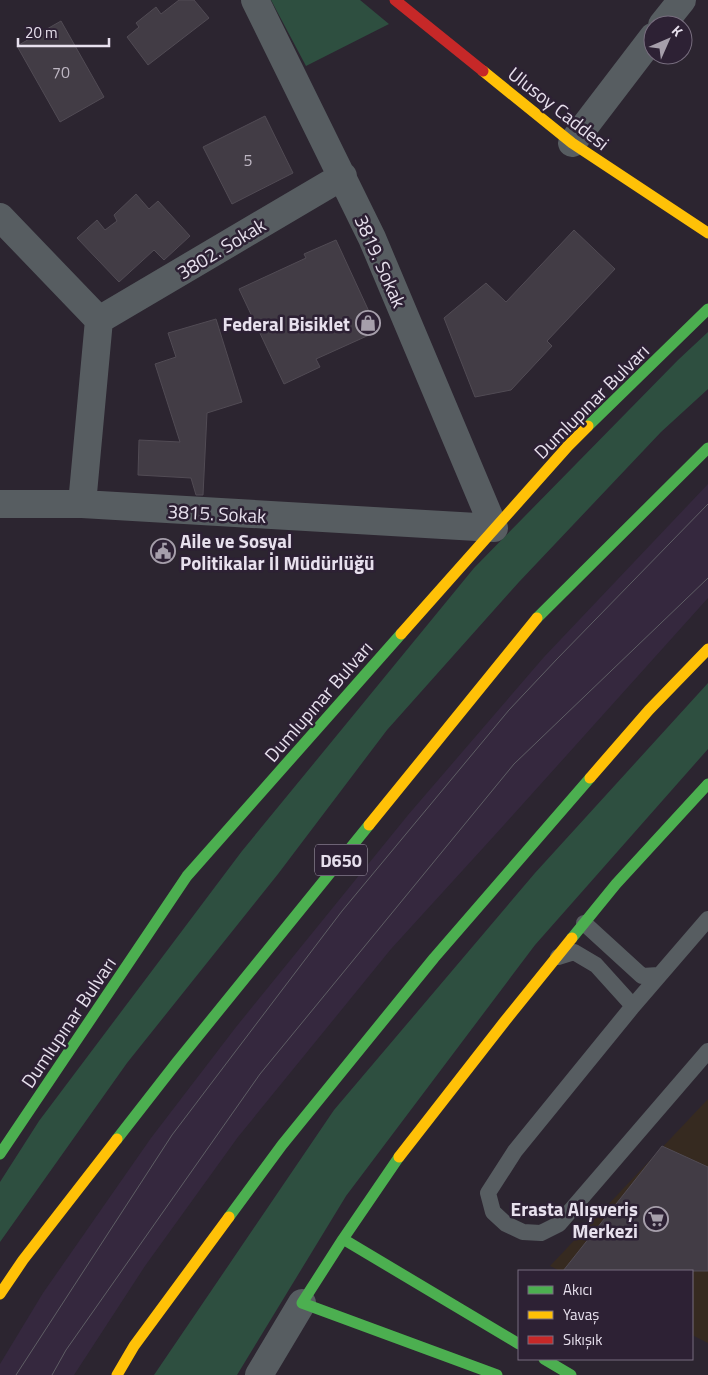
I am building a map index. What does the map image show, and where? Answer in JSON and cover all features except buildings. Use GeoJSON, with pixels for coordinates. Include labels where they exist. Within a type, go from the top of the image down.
{"type":"FeatureCollection","features":[{"type":"Feature","properties":{"kind":"main road","name":"Ulusoy Caddesi"},"geometry":{"type":"LineString","coordinates":[[395,0],[572,143],[708,233]]}},
{"type":"Feature","properties":{"kind":"main road","name":"Dumlupınar Bulvarı"},"geometry":{"type":"LineString","coordinates":[[0,1154],[187,876],[568,446],[708,309]]}},
{"type":"Feature","properties":{"kind":"main road","name":"D650"},"geometry":{"type":"LineString","coordinates":[[0,1294],[23,1260],[176,1062],[535,620],[708,448]]}},
{"type":"Feature","properties":{"kind":"main road"},"geometry":{"type":"LineString","coordinates":[[117,1375],[134,1346],[282,1145],[312,1108],[441,951],[649,710],[708,649]]}},
{"type":"Feature","properties":{"kind":"main road"},"geometry":{"type":"LineString","coordinates":[[498,1375],[302,1303],[343,1239],[404,1152],[505,1021],[616,884],[708,784]]}},
{"type":"Feature","properties":{"kind":"main road"},"geometry":{"type":"LineString","coordinates":[[343,1239],[518,1343]]}},
{"type":"Feature","properties":{"kind":"main road"},"geometry":{"type":"LineString","coordinates":[[546,1360],[571,1375]]}},
{"type":"Feature","properties":{"kind":"street","name":"3819. Sokak"},"geometry":{"type":"LineString","coordinates":[[255,0],[372,238],[494,528]]}},
{"type":"Feature","properties":{"kind":"street"},"geometry":{"type":"LineString","coordinates":[[670,15],[682,0]]}},
{"type":"Feature","properties":{"kind":"street"},"geometry":{"type":"LineString","coordinates":[[572,143],[643,50]]}},
{"type":"Feature","properties":{"kind":"street","name":"3802. Sokak"},"geometry":{"type":"LineString","coordinates":[[100,320],[343,176]]}},
{"type":"Feature","properties":{"kind":"street"},"geometry":{"type":"LineString","coordinates":[[0,217],[100,320],[82,504]]}},
{"type":"Feature","properties":{"kind":"street","name":"3815. Sokak"},"geometry":{"type":"LineString","coordinates":[[0,504],[82,504],[494,528]]}},
{"type":"Feature","properties":{"kind":"street"},"geometry":{"type":"LineString","coordinates":[[259,1375],[302,1303]]}},
{"type":"Feature","properties":{"kind":"lane"},"geometry":{"type":"LineString","coordinates":[[708,919],[633,1006],[515,1151],[488,1193],[493,1212],[506,1224],[523,1232],[541,1233],[559,1224],[708,1051]]}},
{"type":"Feature","properties":{"kind":"lane"},"geometry":{"type":"LineString","coordinates":[[584,923],[642,976],[659,975]]}},
{"type":"Feature","properties":{"kind":"lane"},"geometry":{"type":"LineString","coordinates":[[556,958],[574,952],[596,965],[633,1006]]}},
{"type":"Feature","properties":{"kind":"shaded area"},"geometry":{"type":"Polygon","coordinates":[[[708,484],[708,598],[391,949],[238,1137],[145,1266],[74,1375],[0,1375],[0,1364],[43,1293],[151,1138],[236,1027],[408,815],[544,657],[708,484]]]}},
{"type":"Feature","properties":{"kind":"shaded area","name":"Erasta Alışveriş Merkezi"},"geometry":{"type":"Polygon","coordinates":[[[708,1099],[708,1343],[693,1336],[693,1270],[558,1270],[550,1266],[708,1099]]]}},
{"type":"Feature","properties":{"kind":"green space"},"geometry":{"type":"Polygon","coordinates":[[[271,0],[360,0],[389,24],[306,66],[271,0]]]}},
{"type":"Feature","properties":{"kind":"green space"},"geometry":{"type":"Polygon","coordinates":[[[708,332],[708,389],[661,432],[519,582],[387,730],[278,874],[127,1063],[0,1242],[0,1182],[39,1121],[242,851],[474,568],[678,360],[708,332]]]}},
{"type":"Feature","properties":{"kind":"green space"},"geometry":{"type":"Polygon","coordinates":[[[708,683],[708,749],[535,945],[346,1196],[237,1375],[154,1375],[334,1110],[535,873],[708,683]]]}},
{"type":"Feature","properties":{"kind":"tram line"},"geometry":{"type":"LineString","coordinates":[[16,1375],[172,1135],[342,911],[509,710],[708,504]]}},
{"type":"Feature","properties":{"kind":"tram line"},"geometry":{"type":"LineString","coordinates":[[52,1375],[66,1350],[260,1074],[514,764],[708,578]]}},
{"type":"Feature","properties":{"kind":"traffic: fast"},"geometry":{"type":"LineString","coordinates":[[588,426],[708,309]]}},
{"type":"Feature","properties":{"kind":"traffic: fast"},"geometry":{"type":"LineString","coordinates":[[537,618],[708,448]]}},
{"type":"Feature","properties":{"kind":"traffic: fast"},"geometry":{"type":"LineString","coordinates":[[0,1154],[187,876],[401,634]]}},
{"type":"Feature","properties":{"kind":"traffic: fast"},"geometry":{"type":"LineString","coordinates":[[229,1217],[282,1145],[434,958],[590,778]]}},
{"type":"Feature","properties":{"kind":"traffic: fast"},"geometry":{"type":"LineString","coordinates":[[572,938],[616,884],[708,784]]}},
{"type":"Feature","properties":{"kind":"traffic: fast"},"geometry":{"type":"LineString","coordinates":[[117,1139],[369,825]]}},
{"type":"Feature","properties":{"kind":"traffic: fast"},"geometry":{"type":"LineString","coordinates":[[399,1157],[302,1303],[497,1375]]}},
{"type":"Feature","properties":{"kind":"traffic: fast"},"geometry":{"type":"LineString","coordinates":[[343,1239],[518,1343]]}},
{"type":"Feature","properties":{"kind":"traffic: fast"},"geometry":{"type":"LineString","coordinates":[[546,1360],[571,1375]]}},
{"type":"Feature","properties":{"kind":"traffic: slow"},"geometry":{"type":"LineString","coordinates":[[483,71],[572,143],[708,233]]}},
{"type":"Feature","properties":{"kind":"traffic: slow"},"geometry":{"type":"LineString","coordinates":[[401,634],[568,446],[588,426]]}},
{"type":"Feature","properties":{"kind":"traffic: slow"},"geometry":{"type":"LineString","coordinates":[[369,825],[537,618]]}},
{"type":"Feature","properties":{"kind":"traffic: slow"},"geometry":{"type":"LineString","coordinates":[[590,778],[649,710],[708,649]]}},
{"type":"Feature","properties":{"kind":"traffic: slow"},"geometry":{"type":"LineString","coordinates":[[399,1157],[572,938]]}},
{"type":"Feature","properties":{"kind":"traffic: slow"},"geometry":{"type":"LineString","coordinates":[[0,1294],[23,1260],[117,1139]]}},
{"type":"Feature","properties":{"kind":"traffic: slow"},"geometry":{"type":"LineString","coordinates":[[117,1375],[134,1346],[229,1217]]}},
{"type":"Feature","properties":{"kind":"traffic: jam"},"geometry":{"type":"LineString","coordinates":[[395,0],[483,71]]}},
{"type":"Feature","properties":{"kind":"place","name":"Federal Bisiklet"},"geometry":{"type":"Point","coordinates":[368,323]}},
{"type":"Feature","properties":{"kind":"place","name":"Aile ve Sosyal Politikalar İl Müdürlüğü"},"geometry":{"type":"Point","coordinates":[163,551]}},
{"type":"Feature","properties":{"kind":"place","name":"Erasta Alışveriş Merkezi"},"geometry":{"type":"Point","coordinates":[656,1219]}}]}
